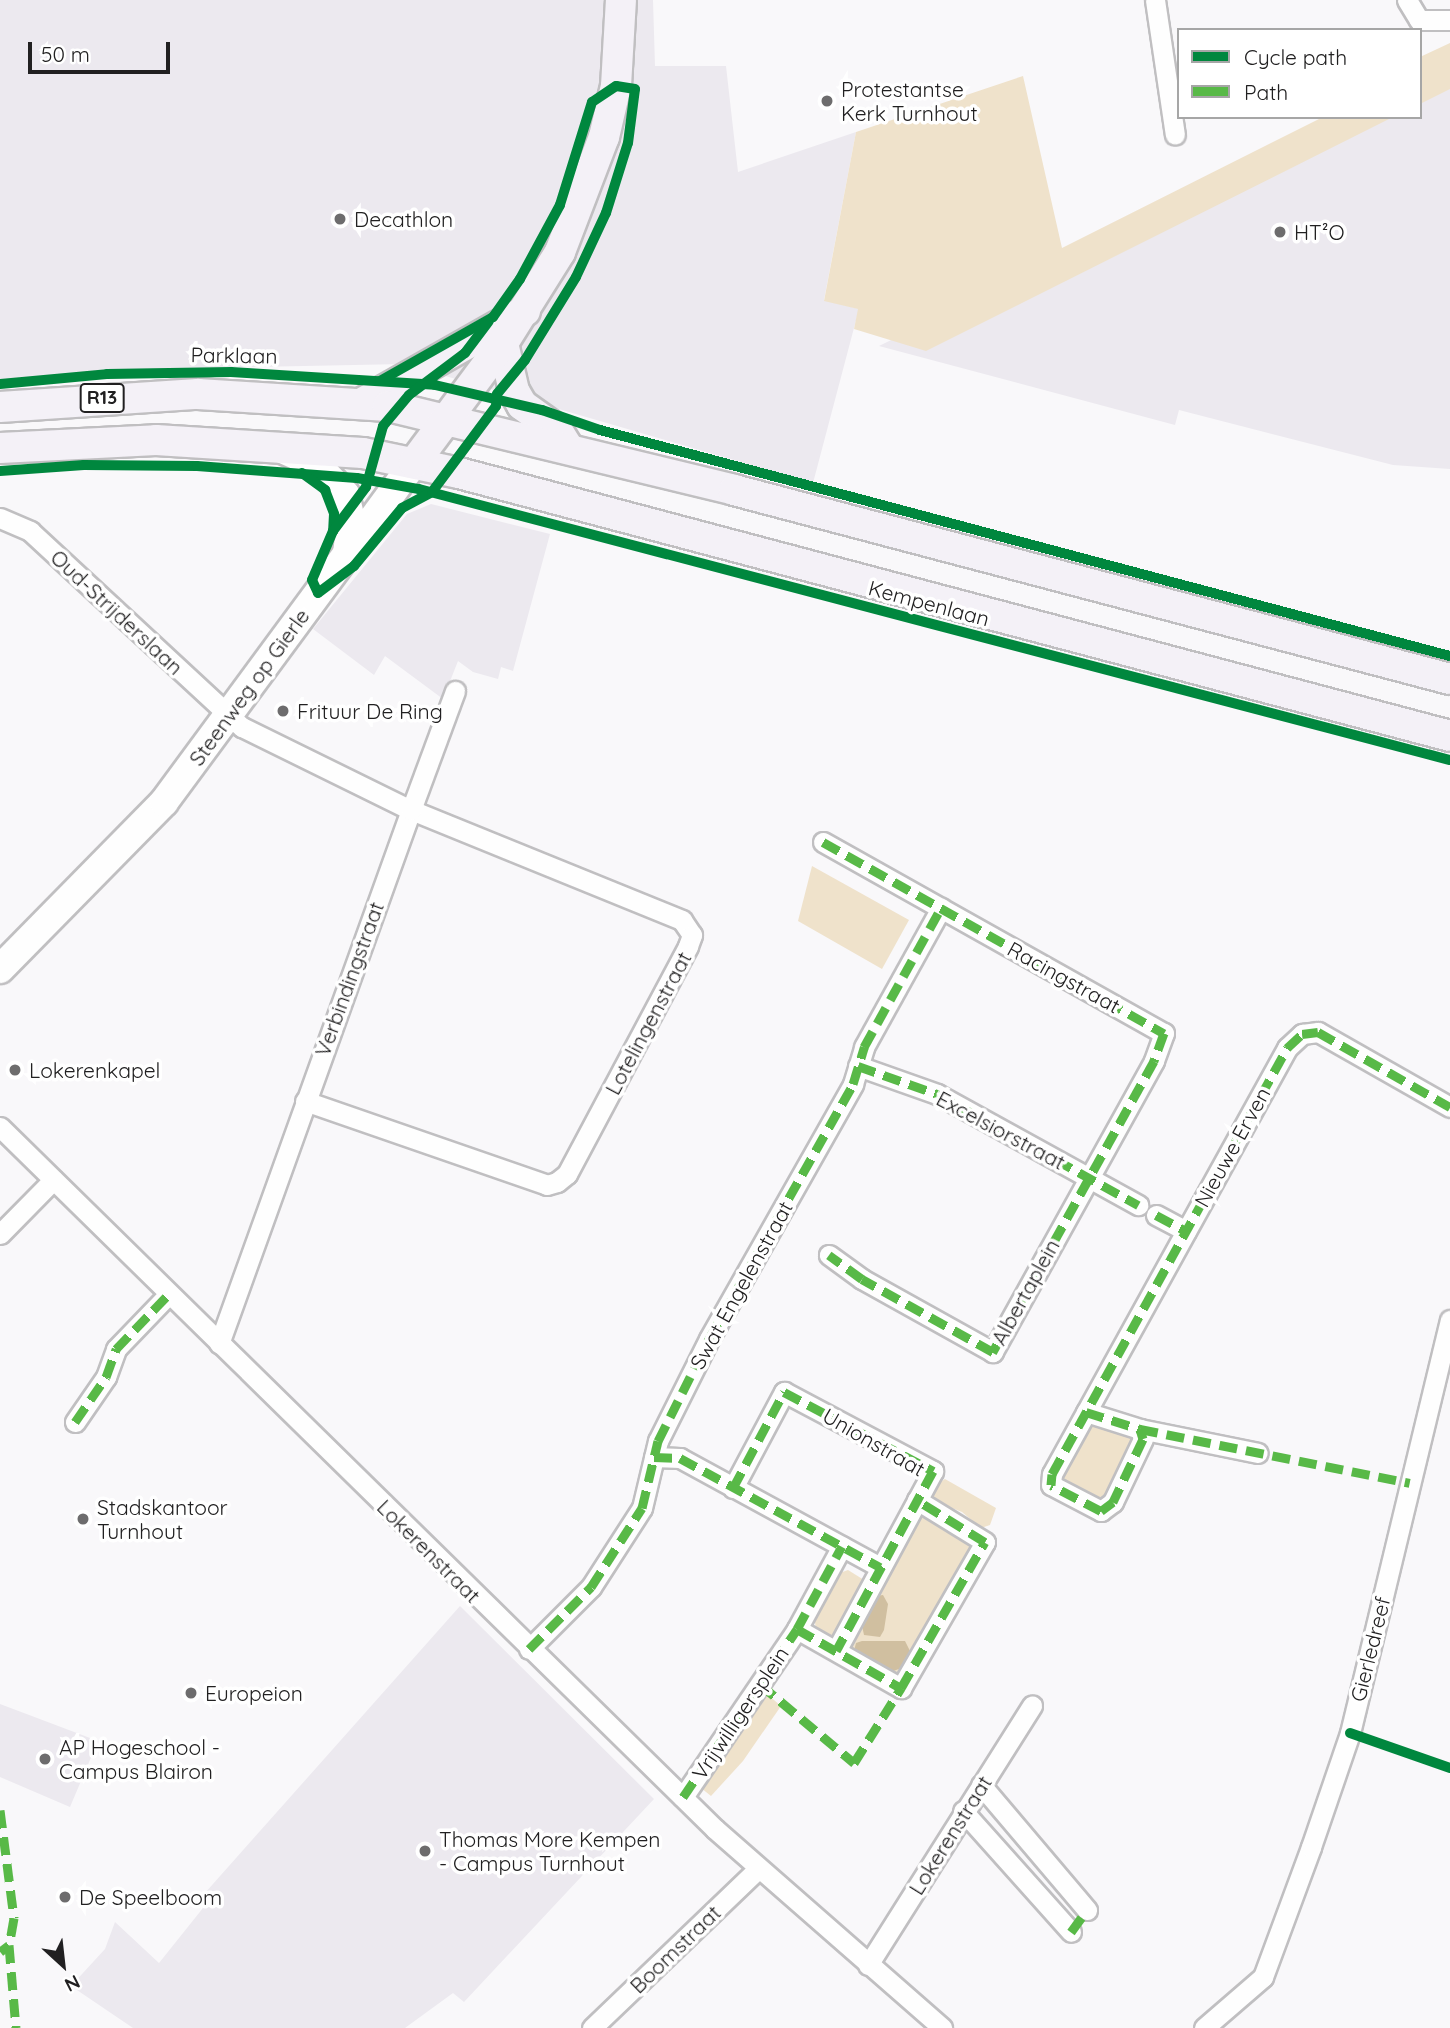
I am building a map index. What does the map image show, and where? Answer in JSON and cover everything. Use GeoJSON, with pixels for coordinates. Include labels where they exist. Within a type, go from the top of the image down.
{"type":"FeatureCollection","features":[{"type":"Feature","properties":{"kind":"main road","name":"Steenweg op Gierle"},"geometry":{"type":"LineString","coordinates":[[414,463],[503,343],[560,252],[604,137],[616,86],[621,0]]}},
{"type":"Feature","properties":{"kind":"main road"},"geometry":{"type":"LineString","coordinates":[[364,402],[525,311]]}},
{"type":"Feature","properties":{"kind":"main road"},"geometry":{"type":"LineString","coordinates":[[503,343],[514,391],[522,405],[556,430],[569,450]]}},
{"type":"Feature","properties":{"kind":"main road","name":"Parklaan"},"geometry":{"type":"LineString","coordinates":[[5,404],[198,394],[364,402],[446,419]]}},
{"type":"Feature","properties":{"kind":"main road","name":"R13"},"geometry":{"type":"LineString","coordinates":[[446,419],[1450,679]]}},
{"type":"Feature","properties":{"kind":"main road","name":"R13"},"geometry":{"type":"LineString","coordinates":[[0,448],[156,440],[273,445],[363,453],[414,463]]}},
{"type":"Feature","properties":{"kind":"main road","name":"Kempenlaan"},"geometry":{"type":"LineString","coordinates":[[414,463],[1450,736]]}},
{"type":"Feature","properties":{"kind":"street"},"geometry":{"type":"LineString","coordinates":[[1155,0],[1175,135]]}},
{"type":"Feature","properties":{"kind":"street"},"geometry":{"type":"LineString","coordinates":[[1407,0],[1419,20],[1450,20]]}},
{"type":"Feature","properties":{"kind":"street"},"geometry":{"type":"LineString","coordinates":[[273,445],[316,464],[345,494],[351,521],[346,554]]}},
{"type":"Feature","properties":{"kind":"street","name":"Steenweg op Gierle"},"geometry":{"type":"LineString","coordinates":[[0,969],[164,802],[414,463]]}},
{"type":"Feature","properties":{"kind":"street","name":"Oud-Strijderslaan"},"geometry":{"type":"LineString","coordinates":[[0,518],[30,531],[227,715]]}},
{"type":"Feature","properties":{"kind":"street"},"geometry":{"type":"LineString","coordinates":[[227,715],[411,810],[455,691]]}},
{"type":"Feature","properties":{"kind":"street","name":"Verbindingstraat"},"geometry":{"type":"LineString","coordinates":[[219,1343],[411,810]]}},
{"type":"Feature","properties":{"kind":"street","name":"Lotelingenstraat"},"geometry":{"type":"LineString","coordinates":[[305,1101],[547,1185],[558,1182],[567,1174],[688,946],[692,934],[682,920],[411,810]]}},
{"type":"Feature","properties":{"kind":"street","name":"Racingstraat"},"geometry":{"type":"LineString","coordinates":[[823,842],[1164,1033],[1154,1061],[1088,1177]]}},
{"type":"Feature","properties":{"kind":"street","name":"Swat Engelenstraat"},"geometry":{"type":"LineString","coordinates":[[529,1649],[598,1575],[642,1508],[654,1457],[709,1339],[853,1084],[858,1066],[941,908]]}},
{"type":"Feature","properties":{"kind":"street","name":"Nieuwe Erven"},"geometry":{"type":"LineString","coordinates":[[1140,1429],[1140,1450],[1113,1502],[1101,1511],[1092,1509],[1050,1480],[1287,1048],[1302,1034],[1318,1032],[1450,1107]]}},
{"type":"Feature","properties":{"kind":"street","name":"Excelsiorstraat"},"geometry":{"type":"LineString","coordinates":[[858,1066],[937,1094],[1138,1205]]}},
{"type":"Feature","properties":{"kind":"street","name":"Lokerenstraat"},"geometry":{"type":"LineString","coordinates":[[0,1127],[682,1797],[758,1869],[868,1965],[929,2024]]}},
{"type":"Feature","properties":{"kind":"street","name":"Albertaplein"},"geometry":{"type":"LineString","coordinates":[[829,1255],[862,1279],[993,1352],[1088,1177]]}},
{"type":"Feature","properties":{"kind":"street"},"geometry":{"type":"LineString","coordinates":[[0,1234],[53,1180]]}},
{"type":"Feature","properties":{"kind":"street"},"geometry":{"type":"LineString","coordinates":[[1156,1215],[1186,1231]]}},
{"type":"Feature","properties":{"kind":"street"},"geometry":{"type":"LineString","coordinates":[[75,1422],[106,1377],[116,1349],[169,1294]]}},
{"type":"Feature","properties":{"kind":"street","name":"Gierledreef"},"geometry":{"type":"LineString","coordinates":[[1204,2028],[1263,1977],[1311,1847],[1350,1732],[1448,1341],[1450,1320]]}},
{"type":"Feature","properties":{"kind":"street","name":"Unionstraat"},"geometry":{"type":"LineString","coordinates":[[733,1488],[784,1392],[933,1471],[880,1567]]}},
{"type":"Feature","properties":{"kind":"street"},"geometry":{"type":"LineString","coordinates":[[1086,1412],[1140,1429],[1258,1453]]}},
{"type":"Feature","properties":{"kind":"street"},"geometry":{"type":"LineString","coordinates":[[654,1457],[680,1458],[880,1567],[836,1651]]}},
{"type":"Feature","properties":{"kind":"street","name":"Vrijwilligersplein"},"geometry":{"type":"LineString","coordinates":[[797,1629],[901,1688],[985,1542],[917,1500]]}},
{"type":"Feature","properties":{"kind":"street","name":"Vrijwilligersplein"},"geometry":{"type":"LineString","coordinates":[[682,1797],[797,1629],[842,1546]]}},
{"type":"Feature","properties":{"kind":"street","name":"Lokerenstraat"},"geometry":{"type":"LineString","coordinates":[[868,1965],[1032,1706]]}},
{"type":"Feature","properties":{"kind":"street"},"geometry":{"type":"LineString","coordinates":[[981,1785],[1087,1910]]}},
{"type":"Feature","properties":{"kind":"street"},"geometry":{"type":"LineString","coordinates":[[964,1811],[1071,1932]]}},
{"type":"Feature","properties":{"kind":"street","name":"Boomstraat"},"geometry":{"type":"LineString","coordinates":[[592,2028],[758,1869]]}},
{"type":"Feature","properties":{"kind":"shaded area"},"geometry":{"type":"Polygon","coordinates":[[[0,0],[653,0],[655,66],[726,66],[738,172],[856,132],[824,300],[859,309],[813,483],[404,364],[104,370],[0,389],[0,0]]]}},
{"type":"Feature","properties":{"kind":"shaded area"},"geometry":{"type":"Polygon","coordinates":[[[1450,43],[1450,89],[1422,103],[1422,56],[1450,43]]]}},
{"type":"Feature","properties":{"kind":"shaded area","name":"HT²O"},"geometry":{"type":"Polygon","coordinates":[[[1450,65],[1450,469],[1393,465],[1179,410],[1175,425],[879,346],[1339,119],[1422,119],[1422,78],[1450,65]]]}},
{"type":"Feature","properties":{"kind":"shaded area"},"geometry":{"type":"Polygon","coordinates":[[[1023,76],[1062,248],[1319,119],[1389,119],[926,351],[854,329],[858,309],[824,301],[856,132],[1023,76]]]}},
{"type":"Feature","properties":{"kind":"shaded area"},"geometry":{"type":"Polygon","coordinates":[[[431,504],[550,534],[513,671],[501,667],[498,679],[473,672],[458,661],[443,699],[385,656],[374,675],[313,629],[407,514],[431,504]]]}},
{"type":"Feature","properties":{"kind":"shaded area"},"geometry":{"type":"Polygon","coordinates":[[[812,866],[909,920],[882,969],[798,921],[812,866]]]}},
{"type":"Feature","properties":{"kind":"shaded area"},"geometry":{"type":"Polygon","coordinates":[[[1086,1412],[1140,1429],[1107,1507],[1051,1485],[1086,1412]]]}},
{"type":"Feature","properties":{"kind":"shaded area"},"geometry":{"type":"Polygon","coordinates":[[[945,1479],[996,1508],[990,1525],[981,1528],[962,1512],[931,1500],[936,1485],[945,1479]]]}},
{"type":"Feature","properties":{"kind":"shaded area"},"geometry":{"type":"Polygon","coordinates":[[[926,1516],[969,1542],[970,1547],[903,1671],[896,1674],[852,1652],[848,1646],[916,1518],[926,1516]]]}},
{"type":"Feature","properties":{"kind":"shaded area"},"geometry":{"type":"Polygon","coordinates":[[[848,1570],[864,1580],[840,1635],[831,1638],[816,1631],[814,1614],[837,1574],[848,1570]]]}},
{"type":"Feature","properties":{"kind":"shaded area"},"geometry":{"type":"Polygon","coordinates":[[[883,1595],[888,1604],[884,1630],[880,1637],[864,1635],[861,1621],[876,1596],[883,1595]]]}},
{"type":"Feature","properties":{"kind":"shaded area","name":"Thomas More Kempen - Campus Turnhout"},"geometry":{"type":"Polygon","coordinates":[[[460,1606],[654,1799],[464,2002],[453,1993],[405,2028],[133,2028],[71,1986],[105,1949],[115,1922],[159,1963],[203,1908],[197,1902],[460,1606]]]}},
{"type":"Feature","properties":{"kind":"shaded area"},"geometry":{"type":"Polygon","coordinates":[[[905,1641],[911,1653],[904,1667],[891,1672],[854,1651],[856,1643],[905,1641]]]}},
{"type":"Feature","properties":{"kind":"shaded area"},"geometry":{"type":"Polygon","coordinates":[[[761,1689],[781,1706],[743,1761],[711,1796],[696,1784],[761,1689]]]}},
{"type":"Feature","properties":{"kind":"shaded area","name":"AP Hogeschool - Campus Blairon"},"geometry":{"type":"Polygon","coordinates":[[[0,1704],[98,1741],[70,1807],[0,1777],[0,1704]]]}},
{"type":"Feature","properties":{"kind":"marked path"},"geometry":{"type":"LineString","coordinates":[[823,842],[1164,1033],[1154,1061],[993,1352],[862,1279],[829,1255]]}},
{"type":"Feature","properties":{"kind":"marked path"},"geometry":{"type":"LineString","coordinates":[[529,1649],[591,1587],[642,1508],[658,1441],[709,1339],[853,1084],[864,1047],[941,908]]}},
{"type":"Feature","properties":{"kind":"marked path"},"geometry":{"type":"LineString","coordinates":[[1086,1412],[1140,1429],[1143,1439],[1113,1502],[1101,1511],[1051,1485],[1052,1474],[1287,1048],[1302,1034],[1318,1032],[1450,1107]]}},
{"type":"Feature","properties":{"kind":"marked path"},"geometry":{"type":"LineString","coordinates":[[858,1066],[937,1094],[1138,1205]]}},
{"type":"Feature","properties":{"kind":"marked path"},"geometry":{"type":"LineString","coordinates":[[1156,1215],[1186,1231]]}},
{"type":"Feature","properties":{"kind":"marked path"},"geometry":{"type":"LineString","coordinates":[[75,1422],[106,1377],[116,1349],[169,1294]]}},
{"type":"Feature","properties":{"kind":"marked path"},"geometry":{"type":"LineString","coordinates":[[733,1488],[784,1392],[933,1471],[836,1651]]}},
{"type":"Feature","properties":{"kind":"marked path"},"geometry":{"type":"LineString","coordinates":[[1140,1429],[1410,1483]]}},
{"type":"Feature","properties":{"kind":"marked path"},"geometry":{"type":"LineString","coordinates":[[654,1457],[680,1458],[880,1567]]}},
{"type":"Feature","properties":{"kind":"marked path"},"geometry":{"type":"LineString","coordinates":[[797,1629],[901,1688],[985,1542],[917,1500]]}},
{"type":"Feature","properties":{"kind":"marked path"},"geometry":{"type":"LineString","coordinates":[[683,1797],[797,1629],[842,1546]]}},
{"type":"Feature","properties":{"kind":"marked path"},"geometry":{"type":"LineString","coordinates":[[760,1684],[854,1763],[901,1688]]}},
{"type":"Feature","properties":{"kind":"marked path"},"geometry":{"type":"LineString","coordinates":[[0,1810],[14,1918],[9,1945],[0,1952]]}},
{"type":"Feature","properties":{"kind":"marked path"},"geometry":{"type":"LineString","coordinates":[[1071,1932],[1087,1910]]}},
{"type":"Feature","properties":{"kind":"marked path"},"geometry":{"type":"LineString","coordinates":[[9,1945],[16,2028]]}},
{"type":"Feature","properties":{"kind":"cycle path"},"geometry":{"type":"LineString","coordinates":[[302,473],[325,490],[334,514],[333,531],[312,580],[318,593],[354,566],[402,508],[432,492],[496,406],[497,394],[525,360],[576,277],[606,213],[628,143],[635,89],[616,86],[592,102],[560,205],[520,279],[493,317],[380,381]]}},
{"type":"Feature","properties":{"kind":"cycle path"},"geometry":{"type":"LineString","coordinates":[[333,531],[366,487],[383,426],[409,395],[465,353],[488,322]]}},
{"type":"Feature","properties":{"kind":"cycle path"},"geometry":{"type":"LineString","coordinates":[[0,384],[107,374],[231,372],[435,385],[542,410],[600,430],[1450,656]]}},
{"type":"Feature","properties":{"kind":"cycle path"},"geometry":{"type":"LineString","coordinates":[[0,471],[84,465],[197,466],[357,478],[419,489],[1450,760]]}},
{"type":"Feature","properties":{"kind":"cycle path"},"geometry":{"type":"LineString","coordinates":[[1350,1733],[1450,1768]]}},
{"type":"Feature","properties":{"kind":"place","name":"Protestantse Kerk Turnhout"},"geometry":{"type":"Point","coordinates":[827,101]}},
{"type":"Feature","properties":{"kind":"place","name":"Decathlon"},"geometry":{"type":"Point","coordinates":[340,219]}},
{"type":"Feature","properties":{"kind":"place","name":"HT²O"},"geometry":{"type":"Point","coordinates":[1280,232]}},
{"type":"Feature","properties":{"kind":"place","name":"Frituur De Ring"},"geometry":{"type":"Point","coordinates":[283,711]}},
{"type":"Feature","properties":{"kind":"place","name":"Lokerenkapel"},"geometry":{"type":"Point","coordinates":[15,1070]}},
{"type":"Feature","properties":{"kind":"place","name":"Stadskantoor Turnhout"},"geometry":{"type":"Point","coordinates":[83,1519]}},
{"type":"Feature","properties":{"kind":"place","name":"Europeion"},"geometry":{"type":"Point","coordinates":[191,1693]}},
{"type":"Feature","properties":{"kind":"place","name":"AP Hogeschool - Campus Blairon"},"geometry":{"type":"Point","coordinates":[45,1759]}},
{"type":"Feature","properties":{"kind":"place","name":"Thomas More Kempen - Campus Turnhout"},"geometry":{"type":"Point","coordinates":[425,1851]}},
{"type":"Feature","properties":{"kind":"place","name":"De Speelboom"},"geometry":{"type":"Point","coordinates":[65,1897]}}]}
